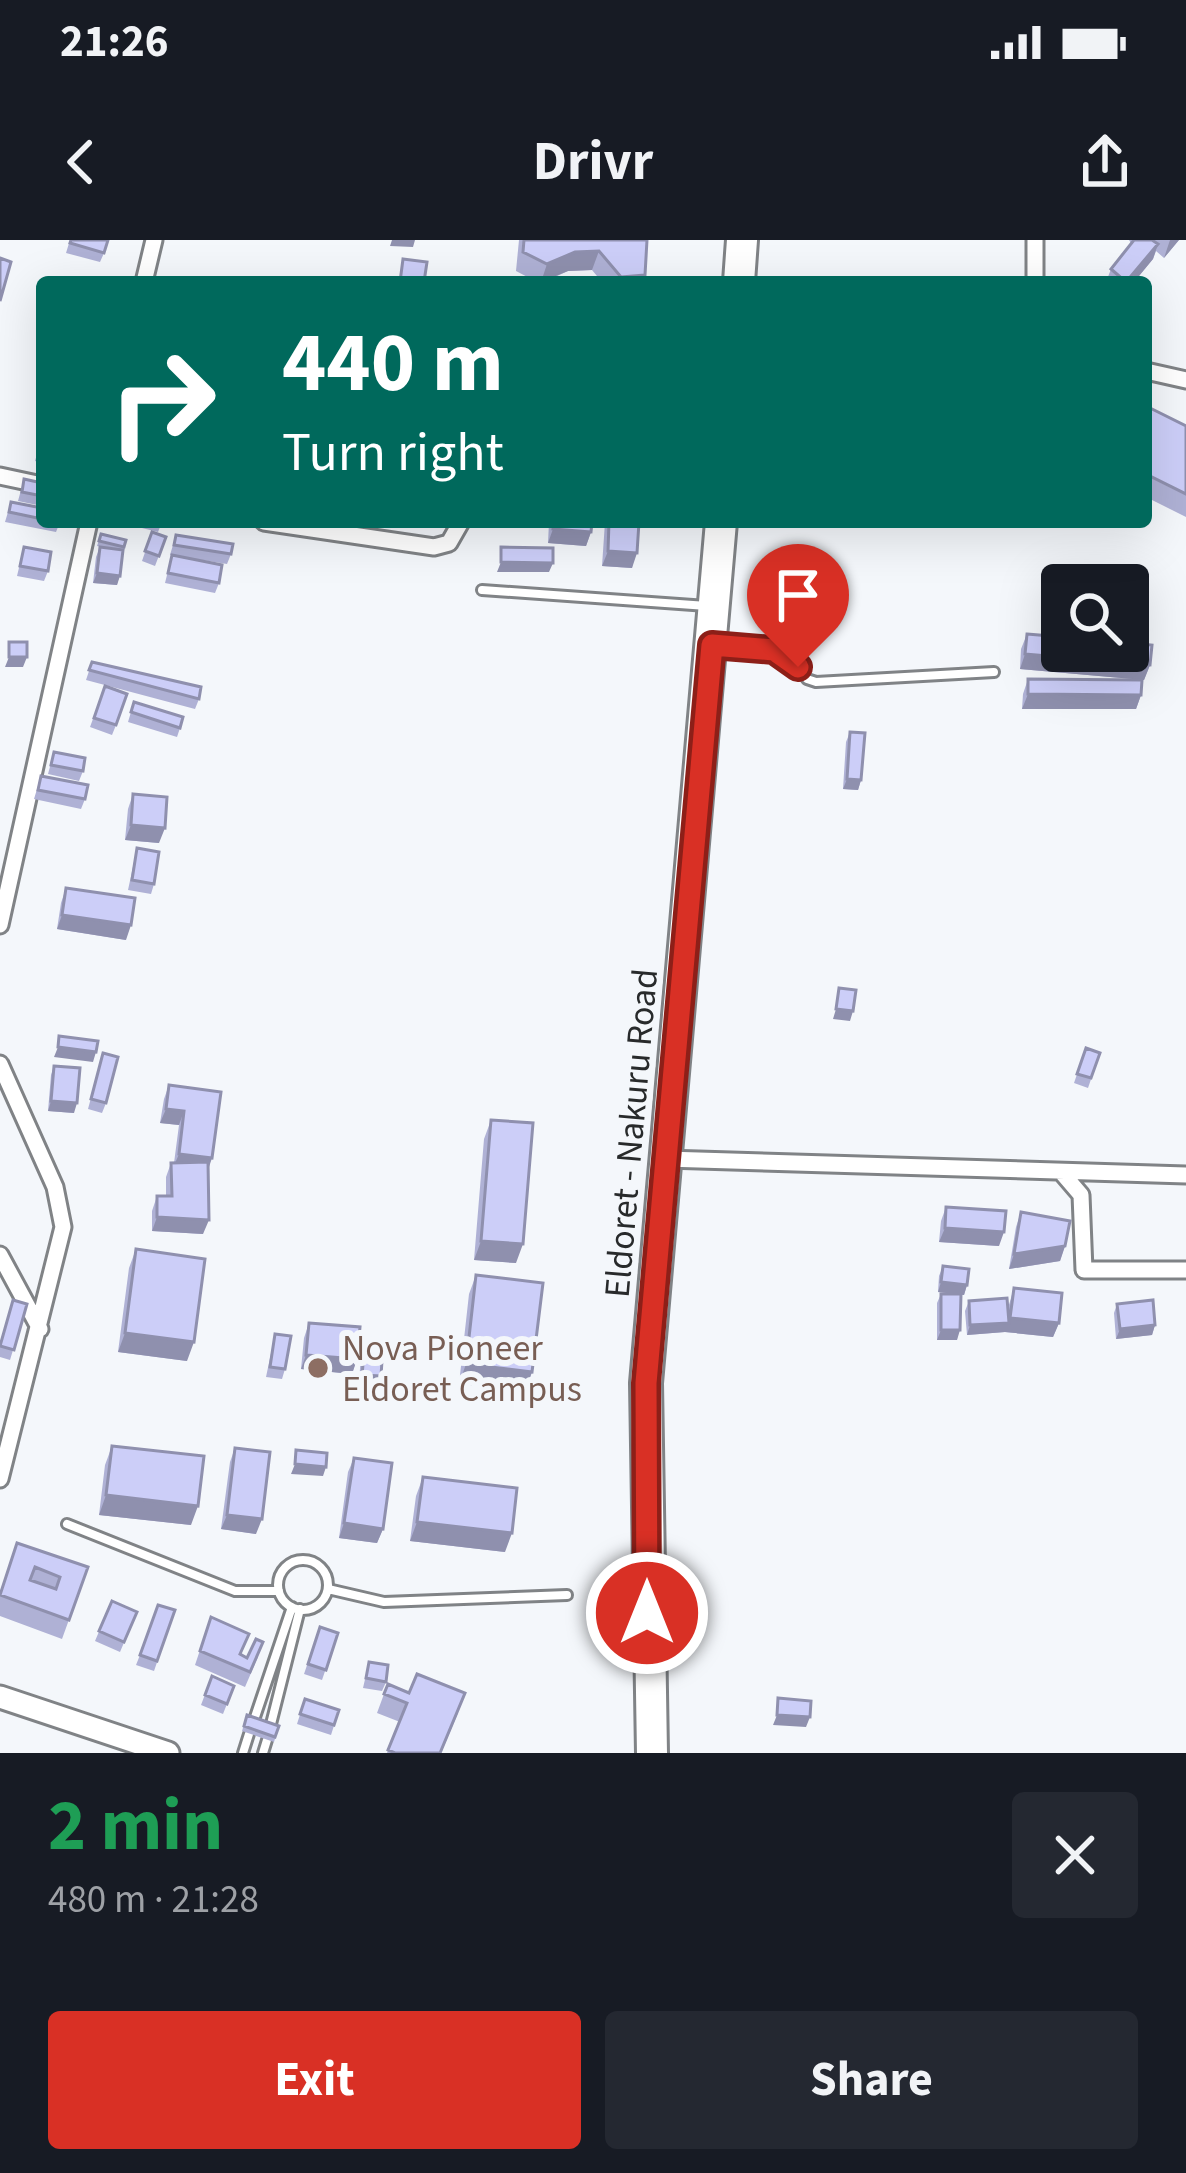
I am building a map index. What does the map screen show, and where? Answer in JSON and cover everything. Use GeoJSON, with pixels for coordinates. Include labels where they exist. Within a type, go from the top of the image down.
{"type":"FeatureCollection","features":[{"type":"Feature","properties":{"kind":"highway"},"geometry":{"type":"LineString","coordinates":[[739,276],[742,240]]}},
{"type":"Feature","properties":{"kind":"highway","name":"Eldoret - Nakuru Road"},"geometry":{"type":"LineString","coordinates":[[652,1753],[646,1383],[721,528]]}},
{"type":"Feature","properties":{"kind":"street"},"geometry":{"type":"LineString","coordinates":[[145,276],[154,240]]}},
{"type":"Feature","properties":{"kind":"street"},"geometry":{"type":"LineString","coordinates":[[1035,240],[1035,276]]}},
{"type":"Feature","properties":{"kind":"street"},"geometry":{"type":"LineString","coordinates":[[1152,372],[1186,380]]}},
{"type":"Feature","properties":{"kind":"street"},"geometry":{"type":"LineString","coordinates":[[0,476],[36,484]]}},
{"type":"Feature","properties":{"kind":"street"},"geometry":{"type":"LineString","coordinates":[[0,925],[87,528]]}},
{"type":"Feature","properties":{"kind":"street"},"geometry":{"type":"LineString","coordinates":[[303,528],[434,548],[449,543],[458,528]]}},
{"type":"Feature","properties":{"kind":"street"},"geometry":{"type":"LineString","coordinates":[[0,1064],[63,1208],[60,1251],[0,1479]]}},
{"type":"Feature","properties":{"kind":"street"},"geometry":{"type":"LineString","coordinates":[[666,1159],[1186,1175]]}},
{"type":"Feature","properties":{"kind":"street"},"geometry":{"type":"LineString","coordinates":[[1063,1174],[1081,1195],[1084,1270],[1186,1270]]}},
{"type":"Feature","properties":{"kind":"street"},"geometry":{"type":"LineString","coordinates":[[0,1255],[40,1329]]}},
{"type":"Feature","properties":{"kind":"street"},"geometry":{"type":"LineString","coordinates":[[0,1697],[168,1753]]}},
{"type":"Feature","properties":{"kind":"lane"},"geometry":{"type":"LineString","coordinates":[[482,590],[715,606]]}},
{"type":"Feature","properties":{"kind":"lane"},"geometry":{"type":"LineString","coordinates":[[712,645],[788,654],[807,680],[816,682],[994,672]]}},
{"type":"Feature","properties":{"kind":"lane"},"geometry":{"type":"LineString","coordinates":[[67,1524],[236,1592],[279,1591],[296,1608]]}},
{"type":"Feature","properties":{"kind":"lane"},"geometry":{"type":"LineString","coordinates":[[279,1591],[282,1571],[305,1560],[320,1567],[328,1589]]}},
{"type":"Feature","properties":{"kind":"lane"},"geometry":{"type":"LineString","coordinates":[[328,1589],[384,1603],[568,1595]]}},
{"type":"Feature","properties":{"kind":"lane"},"geometry":{"type":"LineString","coordinates":[[296,1608],[319,1604],[328,1589]]}},
{"type":"Feature","properties":{"kind":"lane"},"geometry":{"type":"LineString","coordinates":[[253,1723],[296,1608]]}},
{"type":"Feature","properties":{"kind":"lane"},"geometry":{"type":"LineString","coordinates":[[270,1728],[296,1608]]}},
{"type":"Feature","properties":{"kind":"lane"},"geometry":{"type":"LineString","coordinates":[[243,1753],[249,1734]]}},
{"type":"Feature","properties":{"kind":"lane"},"geometry":{"type":"LineString","coordinates":[[263,1753],[267,1740]]}},
{"type":"Feature","properties":{"kind":"building"},"geometry":{"type":"Polygon","coordinates":[[[71,240],[108,240],[104,253],[71,240]]]}},
{"type":"Feature","properties":{"kind":"building"},"geometry":{"type":"Polygon","coordinates":[[[524,240],[647,240],[645,275],[620,276],[599,251],[575,252],[547,264],[523,252],[524,240]]]}},
{"type":"Feature","properties":{"kind":"building"},"geometry":{"type":"Polygon","coordinates":[[[1134,240],[1158,244],[1131,276],[1119,276],[1111,269],[1134,240]]]}},
{"type":"Feature","properties":{"kind":"building"},"geometry":{"type":"Polygon","coordinates":[[[0,258],[11,262],[0,301],[0,258]]]}},
{"type":"Feature","properties":{"kind":"building"},"geometry":{"type":"Polygon","coordinates":[[[403,259],[427,262],[425,276],[401,276],[403,259]]]}},
{"type":"Feature","properties":{"kind":"building"},"geometry":{"type":"Polygon","coordinates":[[[1152,409],[1186,426],[1186,494],[1152,477],[1152,409]]]}},
{"type":"Feature","properties":{"kind":"building"},"geometry":{"type":"Polygon","coordinates":[[[24,479],[36,482],[36,495],[22,492],[24,479]]]}},
{"type":"Feature","properties":{"kind":"building"},"geometry":{"type":"Polygon","coordinates":[[[11,502],[36,507],[36,518],[9,512],[11,502]]]}},
{"type":"Feature","properties":{"kind":"building"},"geometry":{"type":"Polygon","coordinates":[[[553,528],[591,528],[591,532],[553,528]]]}},
{"type":"Feature","properties":{"kind":"building"},"geometry":{"type":"Polygon","coordinates":[[[609,528],[639,528],[637,553],[608,551],[609,528]]]}},
{"type":"Feature","properties":{"kind":"building"},"geometry":{"type":"Polygon","coordinates":[[[152,532],[166,537],[159,556],[145,551],[152,532]]]}},
{"type":"Feature","properties":{"kind":"building"},"geometry":{"type":"Polygon","coordinates":[[[101,534],[126,540],[124,547],[99,541],[101,534]]]}},
{"type":"Feature","properties":{"kind":"building"},"geometry":{"type":"Polygon","coordinates":[[[176,535],[233,544],[231,554],[174,545],[176,535]]]}},
{"type":"Feature","properties":{"kind":"building"},"geometry":{"type":"Polygon","coordinates":[[[24,547],[51,552],[48,571],[20,566],[24,547]]]}},
{"type":"Feature","properties":{"kind":"building"},"geometry":{"type":"Polygon","coordinates":[[[100,547],[123,550],[120,576],[97,573],[100,547]]]}},
{"type":"Feature","properties":{"kind":"building"},"geometry":{"type":"Polygon","coordinates":[[[501,547],[553,548],[553,563],[501,562],[501,547]]]}},
{"type":"Feature","properties":{"kind":"building"},"geometry":{"type":"Polygon","coordinates":[[[172,555],[222,565],[219,583],[168,573],[172,555]]]}},
{"type":"Feature","properties":{"kind":"building"},"geometry":{"type":"Polygon","coordinates":[[[1027,634],[1041,635],[1041,655],[1025,654],[1027,634]]]}},
{"type":"Feature","properties":{"kind":"building"},"geometry":{"type":"Polygon","coordinates":[[[9,642],[27,642],[27,657],[9,657],[9,642]]]}},
{"type":"Feature","properties":{"kind":"building"},"geometry":{"type":"Polygon","coordinates":[[[92,662],[201,687],[199,699],[89,670],[92,662]]]}},
{"type":"Feature","properties":{"kind":"building"},"geometry":{"type":"Polygon","coordinates":[[[1028,679],[1142,680],[1141,695],[1028,694],[1028,679]]]}},
{"type":"Feature","properties":{"kind":"building"},"geometry":{"type":"Polygon","coordinates":[[[105,686],[127,694],[116,725],[94,718],[105,686]]]}},
{"type":"Feature","properties":{"kind":"building"},"geometry":{"type":"Polygon","coordinates":[[[134,702],[183,717],[180,728],[131,712],[134,702]]]}},
{"type":"Feature","properties":{"kind":"building"},"geometry":{"type":"Polygon","coordinates":[[[850,732],[865,733],[861,780],[847,779],[850,732]]]}},
{"type":"Feature","properties":{"kind":"building"},"geometry":{"type":"Polygon","coordinates":[[[54,752],[85,758],[83,771],[51,765],[54,752]]]}},
{"type":"Feature","properties":{"kind":"building"},"geometry":{"type":"Polygon","coordinates":[[[41,776],[88,785],[85,799],[38,790],[41,776]]]}},
{"type":"Feature","properties":{"kind":"building"},"geometry":{"type":"Polygon","coordinates":[[[133,794],[167,797],[165,828],[131,825],[133,794]]]}},
{"type":"Feature","properties":{"kind":"building"},"geometry":{"type":"Polygon","coordinates":[[[137,848],[159,852],[154,884],[132,880],[137,848]]]}},
{"type":"Feature","properties":{"kind":"building"},"geometry":{"type":"Polygon","coordinates":[[[66,888],[135,898],[131,925],[62,915],[66,888]]]}},
{"type":"Feature","properties":{"kind":"building"},"geometry":{"type":"Polygon","coordinates":[[[839,988],[856,990],[853,1011],[836,1009],[839,988]]]}},
{"type":"Feature","properties":{"kind":"building"},"geometry":{"type":"Polygon","coordinates":[[[59,1036],[98,1041],[96,1052],[58,1047],[59,1036]]]}},
{"type":"Feature","properties":{"kind":"building"},"geometry":{"type":"Polygon","coordinates":[[[1086,1048],[1100,1053],[1091,1078],[1077,1074],[1086,1048]]]}},
{"type":"Feature","properties":{"kind":"building"},"geometry":{"type":"Polygon","coordinates":[[[103,1053],[118,1057],[106,1103],[91,1099],[103,1053]]]}},
{"type":"Feature","properties":{"kind":"building"},"geometry":{"type":"Polygon","coordinates":[[[54,1066],[80,1068],[77,1103],[51,1101],[54,1066]]]}},
{"type":"Feature","properties":{"kind":"building"},"geometry":{"type":"Polygon","coordinates":[[[169,1085],[221,1092],[212,1158],[179,1154],[184,1111],[166,1109],[169,1085]]]}},
{"type":"Feature","properties":{"kind":"building"},"geometry":{"type":"Polygon","coordinates":[[[491,1120],[533,1123],[523,1244],[481,1241],[491,1120]]]}},
{"type":"Feature","properties":{"kind":"building"},"geometry":{"type":"Polygon","coordinates":[[[208,1162],[209,1220],[157,1217],[157,1196],[172,1196],[171,1163],[208,1162]]]}},
{"type":"Feature","properties":{"kind":"building"},"geometry":{"type":"Polygon","coordinates":[[[946,1207],[1006,1211],[1004,1232],[945,1228],[946,1207]]]}},
{"type":"Feature","properties":{"kind":"building"},"geometry":{"type":"Polygon","coordinates":[[[1021,1212],[1070,1221],[1065,1246],[1014,1254],[1021,1212]]]}},
{"type":"Feature","properties":{"kind":"building"},"geometry":{"type":"Polygon","coordinates":[[[136,1249],[205,1259],[194,1342],[125,1333],[136,1249]]]}},
{"type":"Feature","properties":{"kind":"building"},"geometry":{"type":"Polygon","coordinates":[[[943,1266],[969,1269],[967,1285],[941,1282],[943,1266]]]}},
{"type":"Feature","properties":{"kind":"building"},"geometry":{"type":"Polygon","coordinates":[[[476,1275],[543,1283],[532,1372],[466,1364],[476,1275]]]}},
{"type":"Feature","properties":{"kind":"building"},"geometry":{"type":"Polygon","coordinates":[[[1014,1288],[1062,1293],[1059,1323],[1010,1318],[1014,1288]]]}},
{"type":"Feature","properties":{"kind":"building"},"geometry":{"type":"Polygon","coordinates":[[[941,1294],[961,1294],[960,1330],[941,1330],[941,1294]]]}},
{"type":"Feature","properties":{"kind":"building"},"geometry":{"type":"Polygon","coordinates":[[[1007,1298],[1009,1323],[970,1325],[969,1301],[1007,1298]]]}},
{"type":"Feature","properties":{"kind":"building"},"geometry":{"type":"Polygon","coordinates":[[[13,1300],[27,1304],[14,1350],[0,1346],[13,1300]]]}},
{"type":"Feature","properties":{"kind":"building"},"geometry":{"type":"Polygon","coordinates":[[[1153,1300],[1155,1325],[1120,1329],[1117,1304],[1153,1300]]]}},
{"type":"Feature","properties":{"kind":"building"},"geometry":{"type":"Polygon","coordinates":[[[309,1323],[360,1327],[357,1359],[306,1355],[309,1323]]]}},
{"type":"Feature","properties":{"kind":"building"},"geometry":{"type":"Polygon","coordinates":[[[275,1334],[291,1336],[285,1369],[270,1367],[275,1334]]]}},
{"type":"Feature","properties":{"kind":"building"},"geometry":{"type":"Polygon","coordinates":[[[365,1343],[383,1345],[381,1376],[362,1375],[365,1343]]]}},
{"type":"Feature","properties":{"kind":"building"},"geometry":{"type":"Polygon","coordinates":[[[112,1446],[204,1456],[198,1506],[106,1495],[112,1446]]]}},
{"type":"Feature","properties":{"kind":"building"},"geometry":{"type":"Polygon","coordinates":[[[235,1448],[270,1452],[262,1519],[227,1515],[235,1448]]]}},
{"type":"Feature","properties":{"kind":"building"},"geometry":{"type":"Polygon","coordinates":[[[296,1450],[327,1453],[326,1467],[295,1464],[296,1450]]]}},
{"type":"Feature","properties":{"kind":"building"},"geometry":{"type":"Polygon","coordinates":[[[354,1458],[392,1463],[383,1529],[344,1523],[354,1458]]]}},
{"type":"Feature","properties":{"kind":"building"},"geometry":{"type":"Polygon","coordinates":[[[423,1477],[517,1488],[512,1533],[417,1522],[423,1477]]]}},
{"type":"Feature","properties":{"kind":"building"},"geometry":{"type":"Polygon","coordinates":[[[17,1543],[88,1567],[69,1620],[0,1595],[17,1543]],[[35,1567],[30,1580],[56,1589],[60,1577],[35,1567]]]}},
{"type":"Feature","properties":{"kind":"building"},"geometry":{"type":"Polygon","coordinates":[[[112,1601],[137,1612],[124,1642],[99,1631],[112,1601]]]}},
{"type":"Feature","properties":{"kind":"building"},"geometry":{"type":"Polygon","coordinates":[[[158,1605],[175,1610],[157,1661],[140,1655],[158,1605]]]}},
{"type":"Feature","properties":{"kind":"building"},"geometry":{"type":"Polygon","coordinates":[[[211,1617],[249,1634],[240,1654],[247,1658],[256,1639],[263,1642],[250,1672],[200,1651],[211,1617]]]}},
{"type":"Feature","properties":{"kind":"building"},"geometry":{"type":"Polygon","coordinates":[[[320,1627],[338,1633],[326,1670],[308,1664],[320,1627]]]}},
{"type":"Feature","properties":{"kind":"building"},"geometry":{"type":"Polygon","coordinates":[[[369,1662],[388,1665],[386,1682],[366,1678],[369,1662]]]}},
{"type":"Feature","properties":{"kind":"building"},"geometry":{"type":"Polygon","coordinates":[[[417,1674],[465,1693],[440,1753],[388,1750],[407,1703],[384,1694],[388,1684],[409,1693],[417,1674]]]}},
{"type":"Feature","properties":{"kind":"building"},"geometry":{"type":"Polygon","coordinates":[[[212,1676],[234,1686],[227,1704],[205,1695],[212,1676]]]}},
{"type":"Feature","properties":{"kind":"building"},"geometry":{"type":"Polygon","coordinates":[[[778,1698],[811,1701],[810,1717],[777,1715],[778,1698]]]}},
{"type":"Feature","properties":{"kind":"building"},"geometry":{"type":"Polygon","coordinates":[[[305,1699],[339,1710],[334,1725],[300,1714],[305,1699]]]}},
{"type":"Feature","properties":{"kind":"building"},"geometry":{"type":"Polygon","coordinates":[[[247,1715],[279,1726],[275,1737],[244,1726],[247,1715]]]}},
{"type":"Feature","properties":{"kind":"place","name":"Nova Pioneer Eldoret Campus"},"geometry":{"type":"Point","coordinates":[318,1368]}},
{"type":"Feature","properties":{"kind":"route"},"geometry":{"type":"LineString","coordinates":[[647,1613],[646,1383],[712,645],[774,650],[788,654],[798,667]]}}]}
